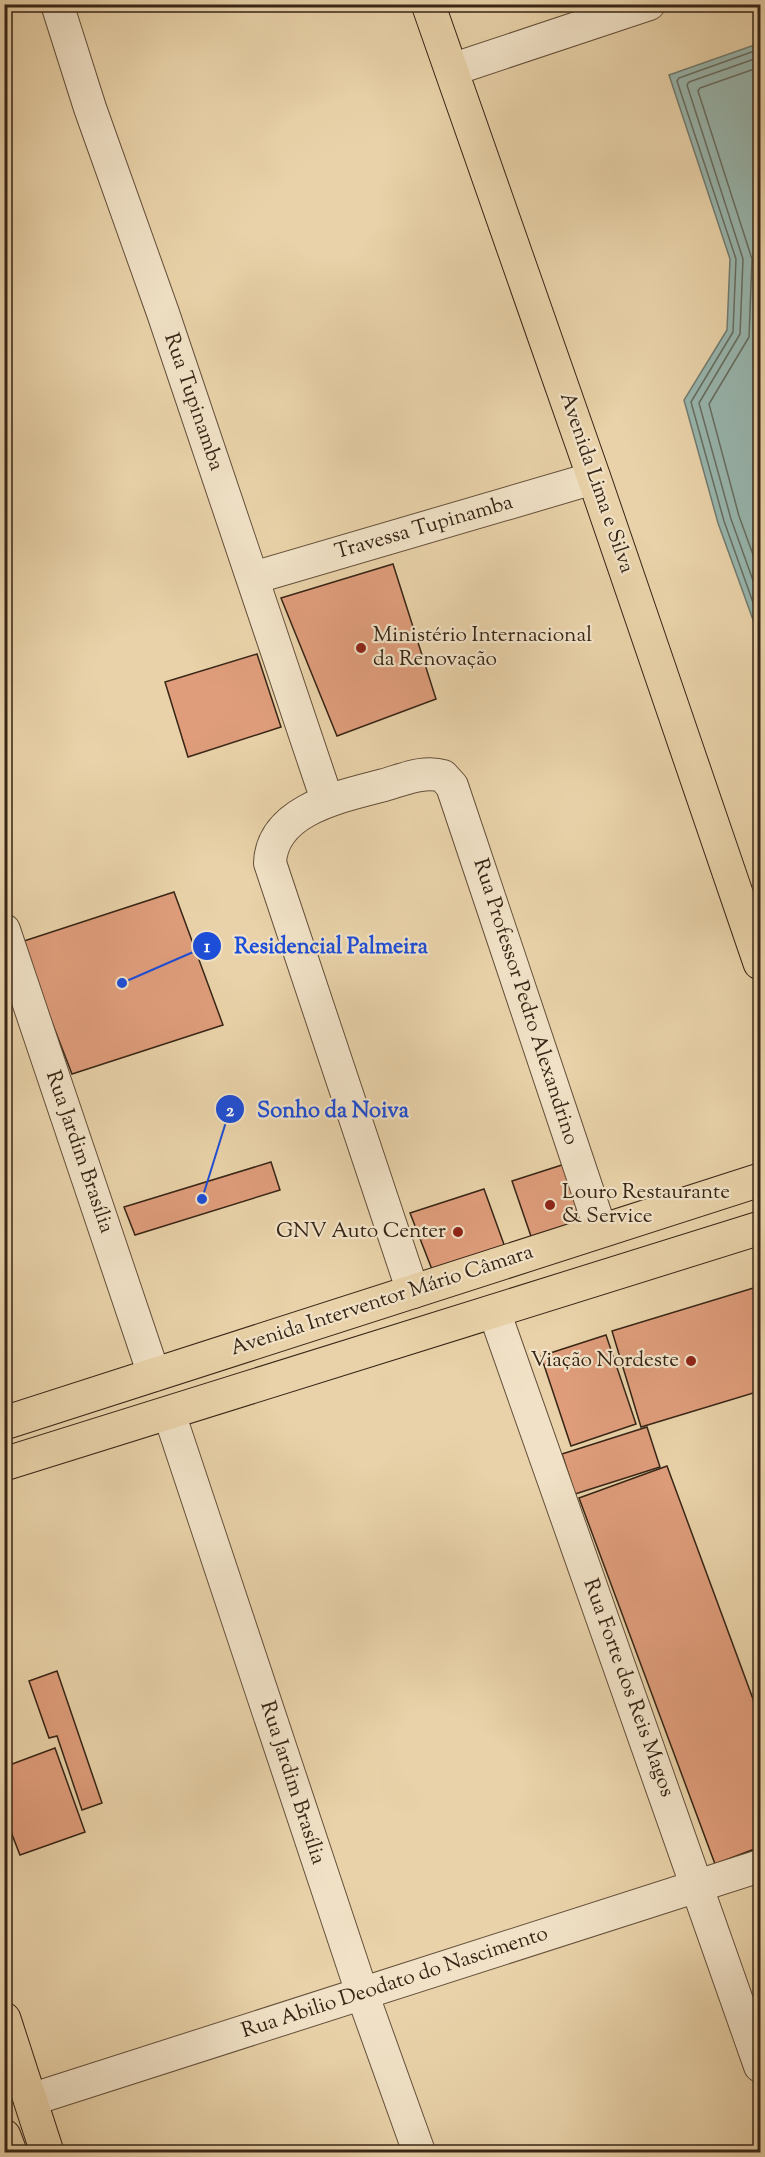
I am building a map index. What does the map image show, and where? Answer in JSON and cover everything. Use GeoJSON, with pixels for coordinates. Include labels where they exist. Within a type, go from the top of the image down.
{"type":"FeatureCollection","features":[{"type":"Feature","properties":{"kind":"main road","name":"Avenida Lima e Silva"},"geometry":{"type":"LineString","coordinates":[[428,4],[760,963]]}},
{"type":"Feature","properties":{"kind":"main road","name":"Avenida Interventor Mário Câmara"},"geometry":{"type":"LineString","coordinates":[[4,1423],[760,1180]]}},
{"type":"Feature","properties":{"kind":"main road","name":"Avenida Interventor Mário Câmara"},"geometry":{"type":"LineString","coordinates":[[4,1464],[760,1228]]}},
{"type":"Feature","properties":{"kind":"main road"},"geometry":{"type":"LineString","coordinates":[[4,2019],[47,2152]]}},
{"type":"Feature","properties":{"kind":"main road"},"geometry":{"type":"LineString","coordinates":[[4,2136],[10,2152]]}},
{"type":"Feature","properties":{"kind":"street","name":"Rua Tupinamba"},"geometry":{"type":"LineString","coordinates":[[57,4],[90,108],[254,578],[327,800]]}},
{"type":"Feature","properties":{"kind":"street"},"geometry":{"type":"LineString","coordinates":[[451,70],[649,4]]}},
{"type":"Feature","properties":{"kind":"street","name":"Travessa Tupinamba"},"geometry":{"type":"LineString","coordinates":[[254,578],[594,478]]}},
{"type":"Feature","properties":{"kind":"street","name":"Rua Professor Pedro Alexandrino"},"geometry":{"type":"LineString","coordinates":[[327,800],[423,775],[443,776],[456,793],[601,1232]]}},
{"type":"Feature","properties":{"kind":"street"},"geometry":{"type":"LineString","coordinates":[[327,800],[291,822],[278,836],[270,852],[272,867],[413,1292]]}},
{"type":"Feature","properties":{"kind":"street","name":"Rua Jardim Brasília"},"geometry":{"type":"LineString","coordinates":[[4,930],[154,1375]]}},
{"type":"Feature","properties":{"kind":"street","name":"Rua Forte dos Reis Magos"},"geometry":{"type":"LineString","coordinates":[[494,1311],[760,2066]]}},
{"type":"Feature","properties":{"kind":"street","name":"Rua Jardim Brasília"},"geometry":{"type":"LineString","coordinates":[[169,1413],[362,1994],[419,2152]]}},
{"type":"Feature","properties":{"kind":"street","name":"Rua Abilio Deodato do Nascimento"},"geometry":{"type":"LineString","coordinates":[[30,2100],[760,1866]]}},
{"type":"Feature","properties":{"kind":"water"},"geometry":{"type":"Polygon","coordinates":[[[760,43],[760,639],[718,523],[684,400],[727,330],[730,259],[669,75],[760,43]]]}},
{"type":"Feature","properties":{"kind":"building","name":"Ministério Internacional da Renovação"},"geometry":{"type":"Polygon","coordinates":[[[393,564],[436,699],[337,736],[281,598],[393,564]]]}},
{"type":"Feature","properties":{"kind":"building"},"geometry":{"type":"Polygon","coordinates":[[[257,654],[281,727],[188,757],[165,682],[257,654]]]}},
{"type":"Feature","properties":{"kind":"building"},"geometry":{"type":"Polygon","coordinates":[[[174,892],[223,1025],[72,1074],[21,942],[174,892]]]}},
{"type":"Feature","properties":{"kind":"building"},"geometry":{"type":"Polygon","coordinates":[[[271,1162],[280,1190],[135,1235],[124,1207],[271,1162]]]}},
{"type":"Feature","properties":{"kind":"building","name":"Louro Restaurante & Service"},"geometry":{"type":"Polygon","coordinates":[[[565,1164],[588,1228],[534,1245],[512,1181],[565,1164]]]}},
{"type":"Feature","properties":{"kind":"building","name":"GNV Auto Center"},"geometry":{"type":"Polygon","coordinates":[[[484,1189],[506,1250],[433,1272],[410,1213],[484,1189]]]}},
{"type":"Feature","properties":{"kind":"building","name":"Viação Nordeste"},"geometry":{"type":"Polygon","coordinates":[[[760,1286],[760,1391],[641,1427],[612,1331],[760,1286]]]}},
{"type":"Feature","properties":{"kind":"building"},"geometry":{"type":"Polygon","coordinates":[[[606,1335],[636,1424],[571,1446],[541,1356],[606,1335]]]}},
{"type":"Feature","properties":{"kind":"building"},"geometry":{"type":"Polygon","coordinates":[[[647,1427],[660,1467],[575,1494],[562,1454],[647,1427]]]}},
{"type":"Feature","properties":{"kind":"building"},"geometry":{"type":"Polygon","coordinates":[[[667,1466],[760,1718],[760,1847],[715,1864],[579,1498],[667,1466]]]}},
{"type":"Feature","properties":{"kind":"building"},"geometry":{"type":"Polygon","coordinates":[[[57,1671],[102,1803],[82,1810],[57,1736],[49,1738],[29,1681],[57,1671]]]}},
{"type":"Feature","properties":{"kind":"building"},"geometry":{"type":"Polygon","coordinates":[[[55,1748],[85,1832],[20,1855],[4,1814],[4,1767],[55,1748]]]}},
{"type":"Feature","properties":{"kind":"place","name":"Ministério Internacional da Renovação"},"geometry":{"type":"Point","coordinates":[361,648]}},
{"type":"Feature","properties":{"kind":"place","name":"Residencial Palmeira"},"geometry":{"type":"Point","coordinates":[122,983]}},
{"type":"Feature","properties":{"kind":"place","name":"Sonho da Noiva"},"geometry":{"type":"Point","coordinates":[202,1199]}},
{"type":"Feature","properties":{"kind":"place","name":"Louro Restaurante & Service"},"geometry":{"type":"Point","coordinates":[550,1205]}},
{"type":"Feature","properties":{"kind":"place","name":"GNV Auto Center"},"geometry":{"type":"Point","coordinates":[458,1232]}},
{"type":"Feature","properties":{"kind":"place","name":"Viação Nordeste"},"geometry":{"type":"Point","coordinates":[691,1361]}}]}
